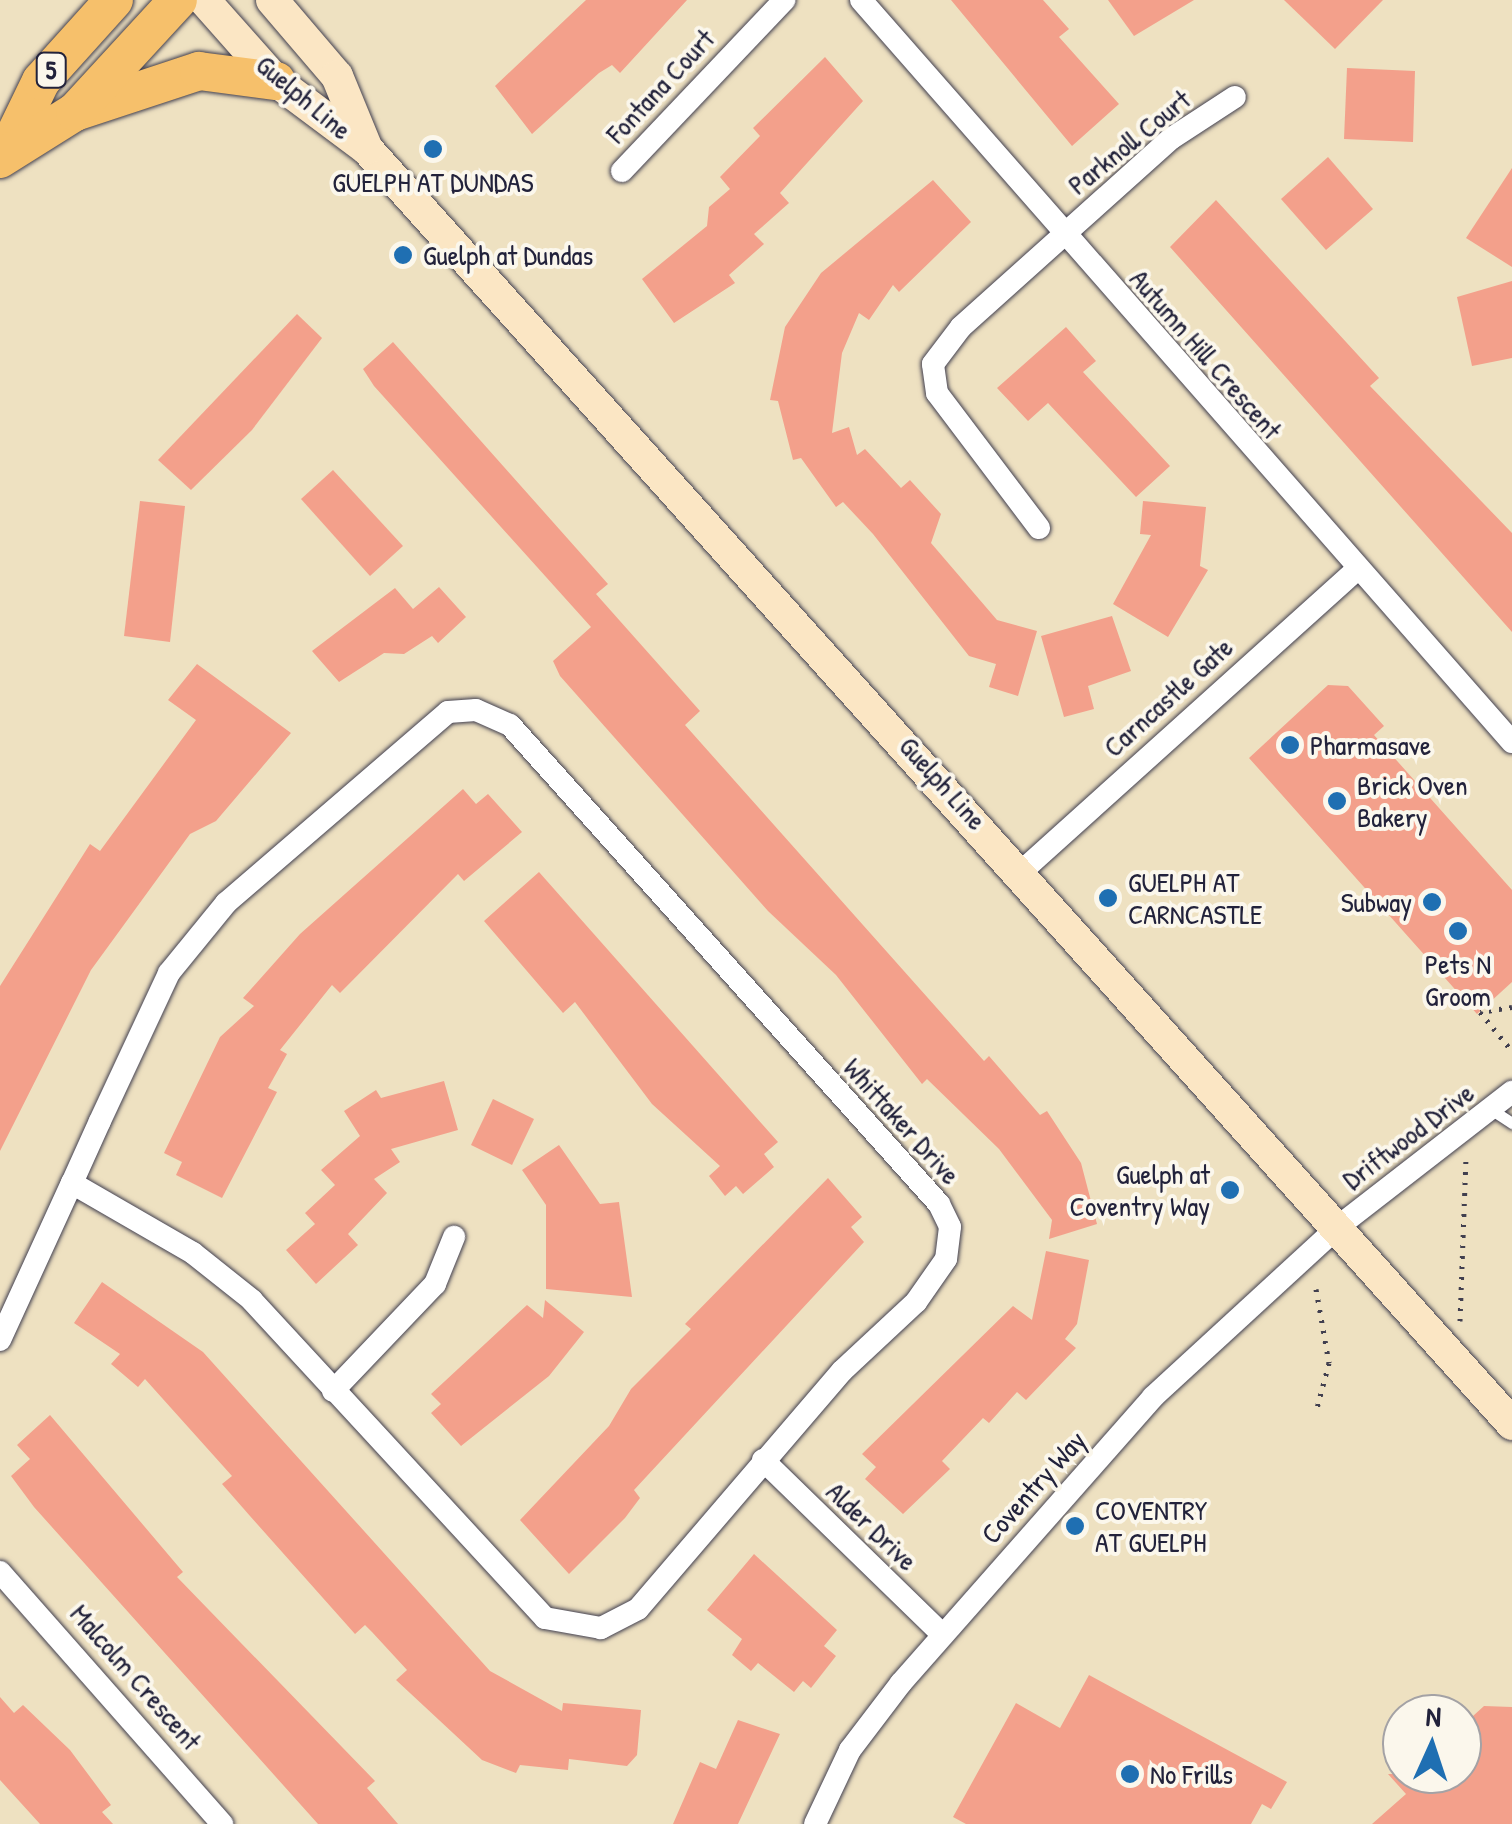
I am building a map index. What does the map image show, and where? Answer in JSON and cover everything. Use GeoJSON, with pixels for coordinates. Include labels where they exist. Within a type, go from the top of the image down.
{"type":"FeatureCollection","features":[{"type":"Feature","properties":{"kind":"main road","name":"5"},"geometry":{"type":"LineString","coordinates":[[3,155],[41,81],[114,0]]}},
{"type":"Feature","properties":{"kind":"main road","name":"5"},"geometry":{"type":"LineString","coordinates":[[3,155],[74,112],[178,0]]}},
{"type":"Feature","properties":{"kind":"main road","name":"Guelph Line"},"geometry":{"type":"LineString","coordinates":[[204,0],[276,81],[366,149],[1022,871],[1512,1424]]}},
{"type":"Feature","properties":{"kind":"main road","name":"Guelph Line"},"geometry":{"type":"LineString","coordinates":[[272,0],[337,76],[366,149]]}},
{"type":"Feature","properties":{"kind":"main road"},"geometry":{"type":"LineString","coordinates":[[74,112],[199,70],[276,81]]}},
{"type":"Feature","properties":{"kind":"street","name":"Fontana Court"},"geometry":{"type":"LineString","coordinates":[[622,171],[784,0]]}},
{"type":"Feature","properties":{"kind":"street","name":"Autumn Hill Crescent"},"geometry":{"type":"LineString","coordinates":[[862,0],[1063,236],[1512,742]]}},
{"type":"Feature","properties":{"kind":"street","name":"Parknoll Court"},"geometry":{"type":"LineString","coordinates":[[1039,528],[937,394],[933,364],[1063,236],[1172,138],[1234,96]]}},
{"type":"Feature","properties":{"kind":"street","name":"Carncastle Gate"},"geometry":{"type":"LineString","coordinates":[[1022,871],[1356,570]]}},
{"type":"Feature","properties":{"kind":"street","name":"Whittaker Drive"},"geometry":{"type":"LineString","coordinates":[[0,1340],[72,1183],[169,973],[226,902],[420,730],[448,712],[476,710],[510,725],[939,1204],[950,1227],[946,1260],[916,1302],[763,1460],[638,1609],[601,1628],[545,1618],[252,1300],[192,1252],[72,1183]]}},
{"type":"Feature","properties":{"kind":"street","name":"Driftwood Drive"},"geometry":{"type":"LineString","coordinates":[[1340,1226],[1467,1129],[1502,1117],[1512,1092]]}},
{"type":"Feature","properties":{"kind":"street","name":"Coventry Way"},"geometry":{"type":"LineString","coordinates":[[815,1824],[850,1750],[942,1634],[1153,1397],[1340,1226]]}},
{"type":"Feature","properties":{"kind":"street"},"geometry":{"type":"LineString","coordinates":[[333,1390],[435,1284],[454,1237]]}},
{"type":"Feature","properties":{"kind":"street","name":"Alder Drive"},"geometry":{"type":"LineString","coordinates":[[763,1460],[942,1634]]}},
{"type":"Feature","properties":{"kind":"street","name":"Malcolm Crescent"},"geometry":{"type":"LineString","coordinates":[[0,1572],[222,1824]]}},
{"type":"Feature","properties":{"kind":"path"},"geometry":{"type":"LineString","coordinates":[[1512,1008],[1480,1012],[1512,1051]]}},
{"type":"Feature","properties":{"kind":"path"},"geometry":{"type":"LineString","coordinates":[[1458,1362],[1467,1129]]}},
{"type":"Feature","properties":{"kind":"path"},"geometry":{"type":"LineString","coordinates":[[1316,1289],[1329,1363],[1317,1408]]}},
{"type":"Feature","properties":{"kind":"building"},"geometry":{"type":"Polygon","coordinates":[[[586,0],[687,0],[620,73],[612,65],[599,73],[532,134],[495,86],[586,0]]]}},
{"type":"Feature","properties":{"kind":"building"},"geometry":{"type":"Polygon","coordinates":[[[951,0],[1043,0],[1069,29],[1059,37],[1119,104],[1072,146],[951,0]]]}},
{"type":"Feature","properties":{"kind":"building"},"geometry":{"type":"Polygon","coordinates":[[[1108,0],[1194,0],[1134,36],[1108,0]]]}},
{"type":"Feature","properties":{"kind":"building"},"geometry":{"type":"Polygon","coordinates":[[[1284,0],[1383,0],[1335,49],[1284,0]]]}},
{"type":"Feature","properties":{"kind":"building"},"geometry":{"type":"Polygon","coordinates":[[[825,57],[863,101],[780,193],[789,203],[754,234],[764,244],[729,275],[735,283],[674,323],[642,279],[707,226],[709,207],[730,189],[720,177],[760,136],[753,128],[825,57]]]}},
{"type":"Feature","properties":{"kind":"building"},"geometry":{"type":"Polygon","coordinates":[[[1347,68],[1415,71],[1413,142],[1344,139],[1347,68]]]}},
{"type":"Feature","properties":{"kind":"building"},"geometry":{"type":"Polygon","coordinates":[[[1328,157],[1373,209],[1326,250],[1281,199],[1328,157]]]}},
{"type":"Feature","properties":{"kind":"building"},"geometry":{"type":"Polygon","coordinates":[[[1512,168],[1512,267],[1466,238],[1512,168]]]}},
{"type":"Feature","properties":{"kind":"building"},"geometry":{"type":"Polygon","coordinates":[[[933,180],[971,222],[899,292],[893,285],[869,320],[859,313],[842,353],[832,433],[849,427],[857,455],[865,449],[901,488],[910,480],[941,514],[931,543],[997,620],[1037,631],[1018,696],[989,687],[996,664],[969,656],[873,534],[843,502],[836,507],[801,458],[793,460],[778,401],[770,400],[785,327],[821,273],[933,180]]]}},
{"type":"Feature","properties":{"kind":"building"},"geometry":{"type":"Polygon","coordinates":[[[1216,200],[1379,378],[1370,386],[1512,533],[1512,632],[1170,247],[1216,200]]]}},
{"type":"Feature","properties":{"kind":"building"},"geometry":{"type":"Polygon","coordinates":[[[1512,281],[1512,358],[1472,366],[1457,297],[1512,281]]]}},
{"type":"Feature","properties":{"kind":"building"},"geometry":{"type":"Polygon","coordinates":[[[297,314],[322,338],[252,430],[191,490],[158,460],[297,314]]]}},
{"type":"Feature","properties":{"kind":"building"},"geometry":{"type":"Polygon","coordinates":[[[1066,327],[1096,361],[1083,372],[1170,466],[1136,497],[1048,403],[1028,421],[997,388],[1066,327]]]}},
{"type":"Feature","properties":{"kind":"building"},"geometry":{"type":"Polygon","coordinates":[[[393,342],[608,584],[596,594],[700,711],[685,725],[984,1061],[989,1056],[1040,1115],[1047,1111],[1081,1163],[1097,1224],[1049,1239],[1052,1220],[999,1149],[927,1079],[922,1084],[836,975],[768,911],[560,676],[553,661],[591,627],[374,386],[363,369],[393,342]]]}},
{"type":"Feature","properties":{"kind":"building"},"geometry":{"type":"Polygon","coordinates":[[[333,470],[403,546],[370,576],[301,499],[333,470]]]}},
{"type":"Feature","properties":{"kind":"building"},"geometry":{"type":"Polygon","coordinates":[[[140,501],[185,506],[170,642],[124,636],[140,501]]]}},
{"type":"Feature","properties":{"kind":"building"},"geometry":{"type":"Polygon","coordinates":[[[1143,501],[1206,507],[1200,566],[1208,570],[1168,637],[1113,604],[1151,535],[1140,534],[1143,501]]]}},
{"type":"Feature","properties":{"kind":"building"},"geometry":{"type":"Polygon","coordinates":[[[439,587],[466,617],[438,643],[432,636],[404,654],[384,653],[339,682],[312,651],[395,588],[413,609],[439,587]]]}},
{"type":"Feature","properties":{"kind":"building"},"geometry":{"type":"Polygon","coordinates":[[[1112,616],[1131,671],[1088,686],[1094,709],[1064,717],[1041,636],[1112,616]]]}},
{"type":"Feature","properties":{"kind":"building"},"geometry":{"type":"Polygon","coordinates":[[[197,664],[291,733],[216,821],[190,834],[91,970],[0,1151],[0,986],[90,844],[100,851],[196,720],[168,700],[197,664]]]}},
{"type":"Feature","properties":{"kind":"building"},"geometry":{"type":"Polygon","coordinates":[[[1328,685],[1348,686],[1384,726],[1374,735],[1512,890],[1512,982],[1477,1014],[1249,758],[1328,685]]]}},
{"type":"Feature","properties":{"kind":"building"},"geometry":{"type":"Polygon","coordinates":[[[463,789],[476,804],[488,794],[522,832],[464,881],[458,874],[340,993],[332,985],[280,1050],[287,1054],[268,1088],[277,1092],[222,1198],[176,1175],[182,1162],[164,1153],[220,1037],[254,1006],[243,998],[300,934],[463,789]]]}},
{"type":"Feature","properties":{"kind":"building"},"geometry":{"type":"Polygon","coordinates":[[[539,872],[778,1142],[764,1154],[774,1167],[743,1194],[736,1186],[725,1196],[709,1176],[720,1166],[652,1104],[575,1002],[563,1013],[484,921],[539,872]]]}},
{"type":"Feature","properties":{"kind":"building"},"geometry":{"type":"Polygon","coordinates":[[[444,1081],[458,1130],[391,1149],[400,1162],[374,1179],[387,1193],[348,1234],[358,1245],[316,1284],[286,1250],[315,1224],[305,1213],[335,1185],[321,1170],[360,1136],[344,1111],[376,1090],[381,1098],[444,1081]]]}},
{"type":"Feature","properties":{"kind":"building"},"geometry":{"type":"Polygon","coordinates":[[[493,1099],[534,1119],[512,1165],[471,1145],[493,1099]]]}},
{"type":"Feature","properties":{"kind":"building"},"geometry":{"type":"Polygon","coordinates":[[[559,1145],[600,1204],[619,1202],[632,1297],[546,1289],[546,1205],[522,1170],[559,1145]]]}},
{"type":"Feature","properties":{"kind":"building"},"geometry":{"type":"Polygon","coordinates":[[[828,1178],[862,1217],[851,1227],[864,1242],[634,1490],[640,1498],[625,1518],[569,1574],[520,1520],[609,1426],[631,1389],[691,1329],[685,1324],[828,1178]]]}},
{"type":"Feature","properties":{"kind":"building"},"geometry":{"type":"Polygon","coordinates":[[[1046,1251],[1089,1260],[1077,1324],[1065,1339],[1076,1348],[1026,1400],[1017,1392],[989,1423],[983,1418],[942,1461],[950,1469],[903,1514],[865,1479],[876,1467],[862,1454],[1013,1306],[1032,1320],[1046,1251]]]}},
{"type":"Feature","properties":{"kind":"building"},"geometry":{"type":"Polygon","coordinates":[[[102,1282],[203,1352],[490,1671],[562,1711],[563,1703],[641,1710],[637,1755],[627,1766],[569,1759],[568,1770],[520,1765],[516,1773],[482,1760],[396,1680],[407,1670],[372,1632],[365,1625],[355,1634],[250,1516],[222,1484],[232,1476],[145,1379],[138,1387],[111,1364],[120,1354],[74,1323],[102,1282]]]}},
{"type":"Feature","properties":{"kind":"building"},"geometry":{"type":"Polygon","coordinates":[[[545,1300],[584,1332],[549,1376],[461,1446],[431,1413],[441,1404],[431,1394],[527,1305],[543,1318],[545,1300]]]}},
{"type":"Feature","properties":{"kind":"building"},"geometry":{"type":"Polygon","coordinates":[[[50,1415],[183,1572],[177,1577],[375,1781],[367,1788],[398,1824],[318,1824],[34,1507],[11,1476],[30,1459],[17,1445],[50,1415]]]}},
{"type":"Feature","properties":{"kind":"building"},"geometry":{"type":"Polygon","coordinates":[[[754,1554],[837,1630],[824,1646],[836,1656],[811,1688],[803,1681],[794,1692],[758,1663],[751,1671],[732,1655],[742,1639],[707,1610],[754,1554]]]}},
{"type":"Feature","properties":{"kind":"building"},"geometry":{"type":"Polygon","coordinates":[[[1089,1675],[1287,1782],[1271,1809],[1262,1804],[1251,1824],[966,1824],[953,1817],[1016,1703],[1060,1728],[1089,1675]]]}},
{"type":"Feature","properties":{"kind":"building"},"geometry":{"type":"Polygon","coordinates":[[[0,1697],[14,1713],[23,1705],[70,1750],[111,1805],[102,1812],[113,1824],[40,1824],[0,1780],[0,1697]]]}},
{"type":"Feature","properties":{"kind":"building"},"geometry":{"type":"Polygon","coordinates":[[[1512,1707],[1512,1824],[1372,1824],[1406,1794],[1482,1794],[1482,1708],[1512,1707]]]}},
{"type":"Feature","properties":{"kind":"building"},"geometry":{"type":"Polygon","coordinates":[[[738,1720],[780,1734],[738,1824],[673,1824],[700,1762],[716,1769],[738,1720]]]}},
{"type":"Feature","properties":{"kind":"place","name":"GUELPH AT DUNDAS"},"geometry":{"type":"Point","coordinates":[433,149]}},
{"type":"Feature","properties":{"kind":"place","name":"Guelph at Dundas"},"geometry":{"type":"Point","coordinates":[403,255]}},
{"type":"Feature","properties":{"kind":"place","name":"Pharmasave"},"geometry":{"type":"Point","coordinates":[1290,745]}},
{"type":"Feature","properties":{"kind":"place","name":"Brick Oven Bakery"},"geometry":{"type":"Point","coordinates":[1337,801]}},
{"type":"Feature","properties":{"kind":"place","name":"GUELPH AT CARNCASTLE"},"geometry":{"type":"Point","coordinates":[1108,898]}},
{"type":"Feature","properties":{"kind":"place","name":"Subway"},"geometry":{"type":"Point","coordinates":[1432,902]}},
{"type":"Feature","properties":{"kind":"place","name":"Pets N Groom"},"geometry":{"type":"Point","coordinates":[1458,931]}},
{"type":"Feature","properties":{"kind":"place","name":"Guelph at Coventry Way"},"geometry":{"type":"Point","coordinates":[1230,1190]}},
{"type":"Feature","properties":{"kind":"place","name":"COVENTRY AT GUELPH"},"geometry":{"type":"Point","coordinates":[1075,1526]}},
{"type":"Feature","properties":{"kind":"place","name":"No Frills"},"geometry":{"type":"Point","coordinates":[1130,1774]}}]}
